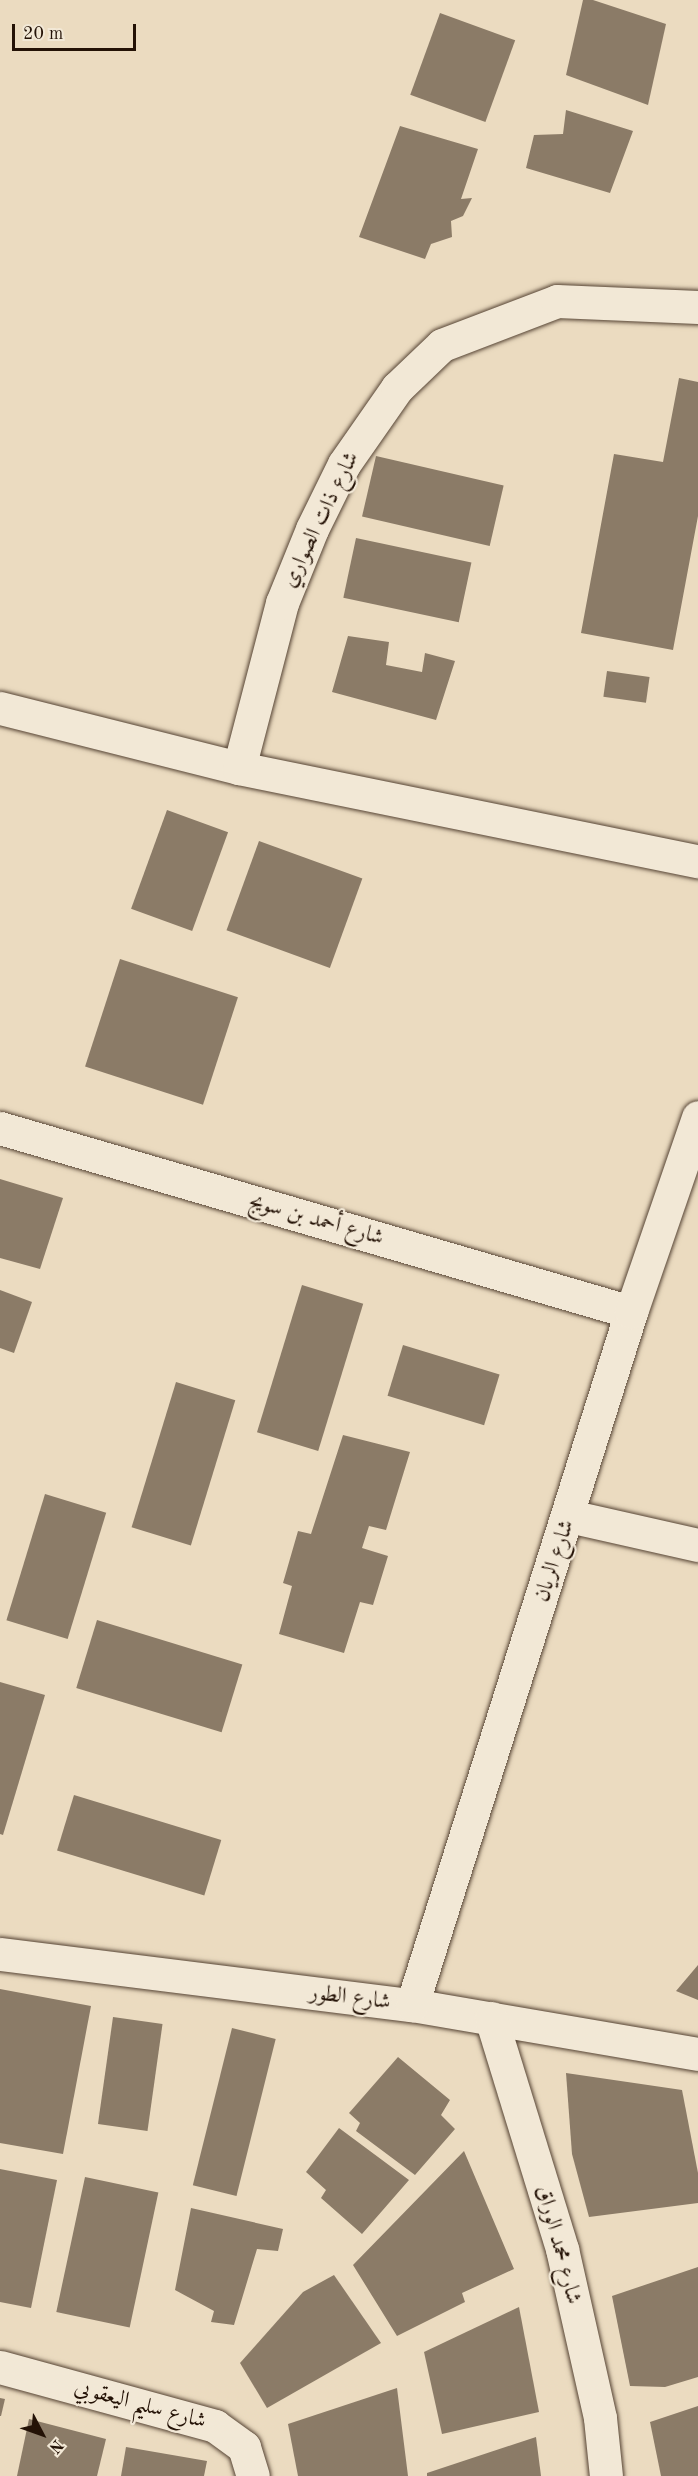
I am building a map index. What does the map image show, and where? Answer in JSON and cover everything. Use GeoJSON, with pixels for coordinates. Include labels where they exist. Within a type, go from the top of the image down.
{"type":"FeatureCollection","features":[{"type":"Feature","properties":{"kind":"street","name":"شارع ذات الصواري"},"geometry":{"type":"LineString","coordinates":[[239,768],[282,603],[312,529],[344,464],[397,388],[442,345],[557,302],[698,307]]}},
{"type":"Feature","properties":{"kind":"street"},"geometry":{"type":"LineString","coordinates":[[0,708],[239,768],[698,861]]}},
{"type":"Feature","properties":{"kind":"street","name":"شارع الريان"},"geometry":{"type":"LineString","coordinates":[[412,2005],[632,1312],[698,1117]]}},
{"type":"Feature","properties":{"kind":"street","name":"شارع أحمد بن سويج"},"geometry":{"type":"LineString","coordinates":[[0,1128],[632,1312]]}},
{"type":"Feature","properties":{"kind":"street"},"geometry":{"type":"LineString","coordinates":[[569,1516],[698,1545]]}},
{"type":"Feature","properties":{"kind":"street","name":"شارع الطور"},"geometry":{"type":"LineString","coordinates":[[0,1954],[412,2005],[698,2054]]}},
{"type":"Feature","properties":{"kind":"street","name":"شارع محمد الوراق"},"geometry":{"type":"LineString","coordinates":[[491,2018],[562,2249],[600,2418],[606,2476]]}},
{"type":"Feature","properties":{"kind":"street","name":"شارع سليم اليعقوبي"},"geometry":{"type":"LineString","coordinates":[[0,2367],[215,2426],[244,2447],[253,2476]]}},
{"type":"Feature","properties":{"kind":"building"},"geometry":{"type":"Polygon","coordinates":[[[583,0],[593,0],[666,24],[648,105],[566,75],[583,0]]]}},
{"type":"Feature","properties":{"kind":"building"},"geometry":{"type":"Polygon","coordinates":[[[440,13],[515,40],[485,122],[410,95],[440,13]]]}},
{"type":"Feature","properties":{"kind":"building"},"geometry":{"type":"Polygon","coordinates":[[[566,110],[633,131],[610,193],[526,168],[534,135],[563,134],[566,110]]]}},
{"type":"Feature","properties":{"kind":"building"},"geometry":{"type":"Polygon","coordinates":[[[400,126],[478,149],[461,199],[472,198],[463,216],[451,221],[452,237],[431,244],[425,259],[359,237],[400,126]]]}},
{"type":"Feature","properties":{"kind":"building"},"geometry":{"type":"Polygon","coordinates":[[[679,378],[698,382],[698,516],[673,650],[581,633],[614,454],[663,462],[679,378]]]}},
{"type":"Feature","properties":{"kind":"building"},"geometry":{"type":"Polygon","coordinates":[[[376,456],[504,485],[490,546],[362,516],[376,456]]]}},
{"type":"Feature","properties":{"kind":"building"},"geometry":{"type":"Polygon","coordinates":[[[356,538],[471,563],[459,622],[343,598],[356,538]]]}},
{"type":"Feature","properties":{"kind":"building"},"geometry":{"type":"Polygon","coordinates":[[[348,636],[389,642],[386,665],[422,672],[425,653],[455,661],[436,720],[332,692],[348,636]]]}},
{"type":"Feature","properties":{"kind":"building"},"geometry":{"type":"Polygon","coordinates":[[[607,671],[650,677],[646,703],[603,697],[607,671]]]}},
{"type":"Feature","properties":{"kind":"building"},"geometry":{"type":"Polygon","coordinates":[[[167,810],[228,832],[192,931],[131,909],[167,810]]]}},
{"type":"Feature","properties":{"kind":"building"},"geometry":{"type":"Polygon","coordinates":[[[259,841],[362,879],[330,968],[227,930],[259,841]]]}},
{"type":"Feature","properties":{"kind":"building"},"geometry":{"type":"Polygon","coordinates":[[[120,959],[238,997],[203,1105],[85,1066],[120,959]]]}},
{"type":"Feature","properties":{"kind":"building"},"geometry":{"type":"Polygon","coordinates":[[[0,1179],[63,1198],[40,1269],[0,1258],[0,1179]]]}},
{"type":"Feature","properties":{"kind":"building"},"geometry":{"type":"Polygon","coordinates":[[[302,1285],[363,1304],[318,1451],[257,1432],[302,1285]]]}},
{"type":"Feature","properties":{"kind":"building"},"geometry":{"type":"Polygon","coordinates":[[[0,1290],[32,1302],[14,1353],[0,1348],[0,1290]]]}},
{"type":"Feature","properties":{"kind":"building"},"geometry":{"type":"Polygon","coordinates":[[[403,1345],[500,1375],[484,1425],[388,1396],[403,1345]]]}},
{"type":"Feature","properties":{"kind":"building"},"geometry":{"type":"Polygon","coordinates":[[[176,1382],[235,1400],[191,1545],[132,1527],[176,1382]]]}},
{"type":"Feature","properties":{"kind":"building"},"geometry":{"type":"Polygon","coordinates":[[[343,1435],[410,1452],[386,1530],[369,1526],[362,1548],[388,1556],[373,1605],[360,1602],[344,1653],[279,1634],[292,1586],[283,1583],[298,1531],[311,1534],[343,1435]]]}},
{"type":"Feature","properties":{"kind":"building"},"geometry":{"type":"Polygon","coordinates":[[[45,1494],[106,1513],[68,1639],[6,1620],[45,1494]]]}},
{"type":"Feature","properties":{"kind":"building"},"geometry":{"type":"Polygon","coordinates":[[[97,1620],[242,1664],[222,1732],[76,1688],[97,1620]]]}},
{"type":"Feature","properties":{"kind":"building"},"geometry":{"type":"Polygon","coordinates":[[[0,1682],[45,1695],[3,1835],[0,1834],[0,1682]]]}},
{"type":"Feature","properties":{"kind":"building"},"geometry":{"type":"Polygon","coordinates":[[[74,1795],[221,1840],[204,1895],[57,1850],[74,1795]]]}},
{"type":"Feature","properties":{"kind":"building"},"geometry":{"type":"Polygon","coordinates":[[[698,1965],[698,2000],[676,1991],[698,1965]]]}},
{"type":"Feature","properties":{"kind":"building"},"geometry":{"type":"Polygon","coordinates":[[[0,1989],[91,2006],[63,2154],[0,2143],[0,1989]]]}},
{"type":"Feature","properties":{"kind":"building"},"geometry":{"type":"Polygon","coordinates":[[[113,2017],[163,2024],[147,2131],[98,2124],[113,2017]]]}},
{"type":"Feature","properties":{"kind":"building"},"geometry":{"type":"Polygon","coordinates":[[[232,2028],[276,2039],[236,2196],[193,2185],[232,2028]]]}},
{"type":"Feature","properties":{"kind":"building"},"geometry":{"type":"Polygon","coordinates":[[[398,2057],[450,2100],[441,2115],[455,2129],[415,2175],[356,2131],[360,2123],[349,2113],[398,2057]]]}},
{"type":"Feature","properties":{"kind":"building"},"geometry":{"type":"Polygon","coordinates":[[[566,2073],[682,2090],[698,2173],[698,2203],[589,2217],[572,2154],[566,2073]]]}},
{"type":"Feature","properties":{"kind":"building"},"geometry":{"type":"Polygon","coordinates":[[[339,2128],[409,2180],[362,2234],[321,2198],[326,2190],[306,2172],[339,2128]]]}},
{"type":"Feature","properties":{"kind":"building"},"geometry":{"type":"Polygon","coordinates":[[[464,2151],[514,2269],[462,2293],[465,2302],[397,2336],[353,2265],[464,2151]]]}},
{"type":"Feature","properties":{"kind":"building"},"geometry":{"type":"Polygon","coordinates":[[[0,2169],[57,2180],[31,2308],[0,2302],[0,2169]]]}},
{"type":"Feature","properties":{"kind":"building"},"geometry":{"type":"Polygon","coordinates":[[[85,2177],[158,2193],[130,2328],[56,2312],[85,2177]]]}},
{"type":"Feature","properties":{"kind":"building"},"geometry":{"type":"Polygon","coordinates":[[[191,2208],[283,2229],[278,2251],[257,2249],[234,2325],[211,2322],[214,2311],[175,2290],[191,2208]]]}},
{"type":"Feature","properties":{"kind":"building"},"geometry":{"type":"Polygon","coordinates":[[[698,2267],[698,2377],[665,2387],[630,2386],[612,2296],[698,2267]]]}},
{"type":"Feature","properties":{"kind":"building"},"geometry":{"type":"Polygon","coordinates":[[[334,2275],[381,2343],[267,2408],[240,2363],[303,2292],[334,2275]]]}},
{"type":"Feature","properties":{"kind":"building"},"geometry":{"type":"Polygon","coordinates":[[[519,2307],[539,2412],[442,2434],[424,2352],[519,2307]]]}},
{"type":"Feature","properties":{"kind":"building"},"geometry":{"type":"Polygon","coordinates":[[[397,2388],[408,2476],[298,2476],[288,2424],[397,2388]]]}},
{"type":"Feature","properties":{"kind":"building"},"geometry":{"type":"Polygon","coordinates":[[[0,2398],[5,2399],[1,2416],[0,2416],[0,2398]]]}},
{"type":"Feature","properties":{"kind":"building"},"geometry":{"type":"Polygon","coordinates":[[[698,2406],[698,2476],[661,2476],[650,2422],[698,2406]]]}},
{"type":"Feature","properties":{"kind":"building"},"geometry":{"type":"Polygon","coordinates":[[[29,2419],[106,2439],[97,2476],[17,2476],[29,2419]]]}},
{"type":"Feature","properties":{"kind":"building"},"geometry":{"type":"Polygon","coordinates":[[[536,2437],[541,2476],[427,2476],[427,2473],[536,2437]]]}},
{"type":"Feature","properties":{"kind":"building"},"geometry":{"type":"Polygon","coordinates":[[[126,2447],[207,2461],[204,2476],[121,2476],[126,2447]]]}}]}
